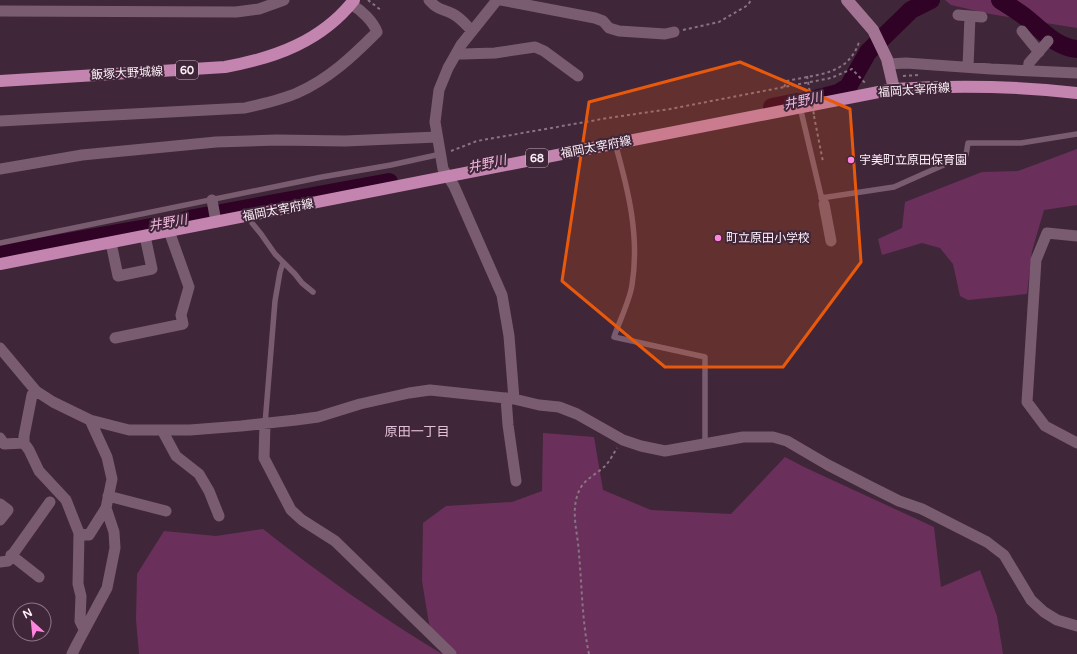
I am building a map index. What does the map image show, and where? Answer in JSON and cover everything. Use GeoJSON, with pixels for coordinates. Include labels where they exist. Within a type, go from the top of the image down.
{"type":"FeatureCollection","features":[{"type":"Feature","properties":{"kind":"main road","name":"飯塚大野城線"},"geometry":{"type":"LineString","coordinates":[[0,81],[225,67],[250,63],[292,49],[306,41],[326,29],[352,2]]}},
{"type":"Feature","properties":{"kind":"main road","name":"福岡太宰府線"},"geometry":{"type":"LineString","coordinates":[[0,264],[111,243],[216,220],[251,215],[894,89],[967,87],[1040,89],[1077,93]]}},
{"type":"Feature","properties":{"kind":"street"},"geometry":{"type":"LineString","coordinates":[[0,11],[154,5],[214,12],[236,12],[260,10],[284,0]]}},
{"type":"Feature","properties":{"kind":"street"},"geometry":{"type":"LineString","coordinates":[[429,0],[437,9],[453,14],[472,31]]}},
{"type":"Feature","properties":{"kind":"street"},"geometry":{"type":"LineString","coordinates":[[497,0],[456,53],[448,68],[439,90],[435,122],[443,169],[454,186],[502,295],[509,336],[510,399],[508,425],[516,482]]}},
{"type":"Feature","properties":{"kind":"street"},"geometry":{"type":"LineString","coordinates":[[502,0],[595,18],[603,21],[609,28],[619,31],[665,34],[674,32]]}},
{"type":"Feature","properties":{"kind":"street"},"geometry":{"type":"LineString","coordinates":[[847,0],[873,30],[887,59],[894,89]]}},
{"type":"Feature","properties":{"kind":"street"},"geometry":{"type":"LineString","coordinates":[[0,121],[244,108],[298,93],[312,86],[339,68],[377,32],[375,26],[352,2]]}},
{"type":"Feature","properties":{"kind":"street"},"geometry":{"type":"LineString","coordinates":[[958,15],[982,17]]}},
{"type":"Feature","properties":{"kind":"street"},"geometry":{"type":"LineString","coordinates":[[968,67],[970,16]]}},
{"type":"Feature","properties":{"kind":"street"},"geometry":{"type":"LineString","coordinates":[[1022,31],[1039,52]]}},
{"type":"Feature","properties":{"kind":"street"},"geometry":{"type":"LineString","coordinates":[[1028,71],[1029,63],[1048,41]]}},
{"type":"Feature","properties":{"kind":"street"},"geometry":{"type":"LineString","coordinates":[[456,53],[495,53],[535,47],[544,51],[578,76]]}},
{"type":"Feature","properties":{"kind":"street"},"geometry":{"type":"LineString","coordinates":[[888,64],[906,63],[1077,73]]}},
{"type":"Feature","properties":{"kind":"street"},"geometry":{"type":"LineString","coordinates":[[0,169],[82,155],[216,142],[277,140],[345,141],[437,137]]}},
{"type":"Feature","properties":{"kind":"street"},"geometry":{"type":"LineString","coordinates":[[212,200],[216,220]]}},
{"type":"Feature","properties":{"kind":"street"},"geometry":{"type":"LineString","coordinates":[[823,201],[831,241]]}},
{"type":"Feature","properties":{"kind":"street"},"geometry":{"type":"LineString","coordinates":[[115,338],[183,324],[181,315],[189,287],[169,231]]}},
{"type":"Feature","properties":{"kind":"street"},"geometry":{"type":"LineString","coordinates":[[1077,236],[1047,233],[1036,260],[1027,402],[1045,426],[1077,443]]}},
{"type":"Feature","properties":{"kind":"street"},"geometry":{"type":"LineString","coordinates":[[111,243],[118,276],[152,269],[145,236]]}},
{"type":"Feature","properties":{"kind":"street"},"geometry":{"type":"LineString","coordinates":[[0,348],[36,391],[53,402],[90,420],[129,430],[205,429],[265,424],[318,416],[360,404],[430,390],[510,399],[539,405],[559,407],[577,414],[623,440],[641,446],[665,451],[755,436],[787,441],[828,465],[871,487],[899,501],[922,509],[987,542],[1004,555],[1031,600],[1044,612],[1057,620],[1077,626]]}},
{"type":"Feature","properties":{"kind":"street"},"geometry":{"type":"LineString","coordinates":[[36,391],[32,395],[24,436],[24,444],[29,450],[39,471],[66,500],[80,534],[78,584],[80,596],[80,621],[84,629]]}},
{"type":"Feature","properties":{"kind":"street"},"geometry":{"type":"LineString","coordinates":[[80,534],[89,535],[106,508],[112,479],[107,457],[90,420]]}},
{"type":"Feature","properties":{"kind":"street"},"geometry":{"type":"LineString","coordinates":[[265,424],[264,458],[290,510],[319,532],[335,541],[451,654]]}},
{"type":"Feature","properties":{"kind":"street"},"geometry":{"type":"LineString","coordinates":[[162,430],[176,456],[199,474],[209,491],[219,516]]}},
{"type":"Feature","properties":{"kind":"street"},"geometry":{"type":"LineString","coordinates":[[0,438],[4,444],[24,444]]}},
{"type":"Feature","properties":{"kind":"street"},"geometry":{"type":"LineString","coordinates":[[108,496],[166,511]]}},
{"type":"Feature","properties":{"kind":"street"},"geometry":{"type":"LineString","coordinates":[[0,562],[8,561],[50,502]]}},
{"type":"Feature","properties":{"kind":"street"},"geometry":{"type":"LineString","coordinates":[[0,504],[8,510],[0,520]]}},
{"type":"Feature","properties":{"kind":"street"},"geometry":{"type":"LineString","coordinates":[[72,654],[107,588],[115,548],[114,532],[106,508]]}},
{"type":"Feature","properties":{"kind":"street"},"geometry":{"type":"LineString","coordinates":[[11,555],[39,576]]}},
{"type":"Feature","properties":{"kind":"lane"},"geometry":{"type":"LineString","coordinates":[[800,107],[823,201],[894,187],[966,156],[968,143],[1021,143],[1077,134]]}},
{"type":"Feature","properties":{"kind":"lane"},"geometry":{"type":"LineString","coordinates":[[615,143],[629,193],[635,251],[632,286],[614,337],[705,357],[705,445]]}},
{"type":"Feature","properties":{"kind":"lane"},"geometry":{"type":"LineString","coordinates":[[0,243],[441,154]]}},
{"type":"Feature","properties":{"kind":"lane"},"geometry":{"type":"LineString","coordinates":[[251,215],[252,223],[274,254],[313,292]]}},
{"type":"Feature","properties":{"kind":"lane"},"geometry":{"type":"LineString","coordinates":[[265,424],[275,301],[283,263]]}},
{"type":"Feature","properties":{"kind":"path"},"geometry":{"type":"LineString","coordinates":[[368,0],[382,11]]}},
{"type":"Feature","properties":{"kind":"path"},"geometry":{"type":"LineString","coordinates":[[674,32],[719,22],[748,5],[751,0]]}},
{"type":"Feature","properties":{"kind":"path"},"geometry":{"type":"LineString","coordinates":[[784,87],[786,81],[830,72],[838,68],[849,60],[856,52],[859,42]]}},
{"type":"Feature","properties":{"kind":"path"},"geometry":{"type":"LineString","coordinates":[[441,154],[477,141],[608,118],[670,109],[831,78],[852,69],[867,85],[872,83]]}},
{"type":"Feature","properties":{"kind":"path"},"geometry":{"type":"LineString","coordinates":[[807,76],[824,162]]}},
{"type":"Feature","properties":{"kind":"path"},"geometry":{"type":"LineString","coordinates":[[589,654],[585,637],[579,551],[575,525],[575,500],[580,489],[590,477],[606,465],[623,440]]}},
{"type":"Feature","properties":{"kind":"highlighted area"},"geometry":{"type":"Polygon","coordinates":[[[740,62],[850,109],[861,262],[783,367],[665,367],[562,281],[589,102],[740,62]]]}},
{"type":"Feature","properties":{"kind":"shaded area"},"geometry":{"type":"Polygon","coordinates":[[[945,0],[1077,0],[1077,28],[990,14],[951,5],[945,0]]]}},
{"type":"Feature","properties":{"kind":"shaded area"},"geometry":{"type":"Polygon","coordinates":[[[1077,149],[1077,205],[1044,210],[1032,251],[1027,294],[968,300],[960,296],[953,264],[940,248],[922,243],[882,255],[878,239],[902,228],[905,202],[982,172],[1018,171],[1077,149]]]}},
{"type":"Feature","properties":{"kind":"shaded area"},"geometry":{"type":"Polygon","coordinates":[[[543,433],[594,437],[603,490],[651,510],[731,514],[785,457],[934,527],[941,587],[980,570],[997,616],[1003,654],[442,654],[429,624],[422,581],[423,523],[446,506],[512,502],[542,491],[543,433]]]}},
{"type":"Feature","properties":{"kind":"shaded area"},"geometry":{"type":"Polygon","coordinates":[[[263,529],[350,594],[395,625],[442,654],[139,654],[136,620],[137,574],[164,531],[216,536],[263,529]]]}},
{"type":"Feature","properties":{"kind":"waterway","name":"井野川"},"geometry":{"type":"LineString","coordinates":[[772,107],[797,102],[800,103],[838,93],[848,87],[868,52],[911,10],[931,0]]}},
{"type":"Feature","properties":{"kind":"waterway","name":"井野川"},"geometry":{"type":"LineString","coordinates":[[1000,0],[1024,16],[1055,41],[1069,48],[1077,49]]}},
{"type":"Feature","properties":{"kind":"waterway","name":"井野川"},"geometry":{"type":"LineString","coordinates":[[0,254],[180,222],[194,218],[389,182]]}},
{"type":"Feature","properties":{"kind":"place","name":"宇美町立原田保育園"},"geometry":{"type":"Point","coordinates":[851,160]}},
{"type":"Feature","properties":{"kind":"place","name":"町立原田小学校"},"geometry":{"type":"Point","coordinates":[718,238]}},
{"type":"Feature","properties":{"kind":"district","name":"原田一丁目"},"geometry":{"type":"Point","coordinates":[417,432]}}]}
